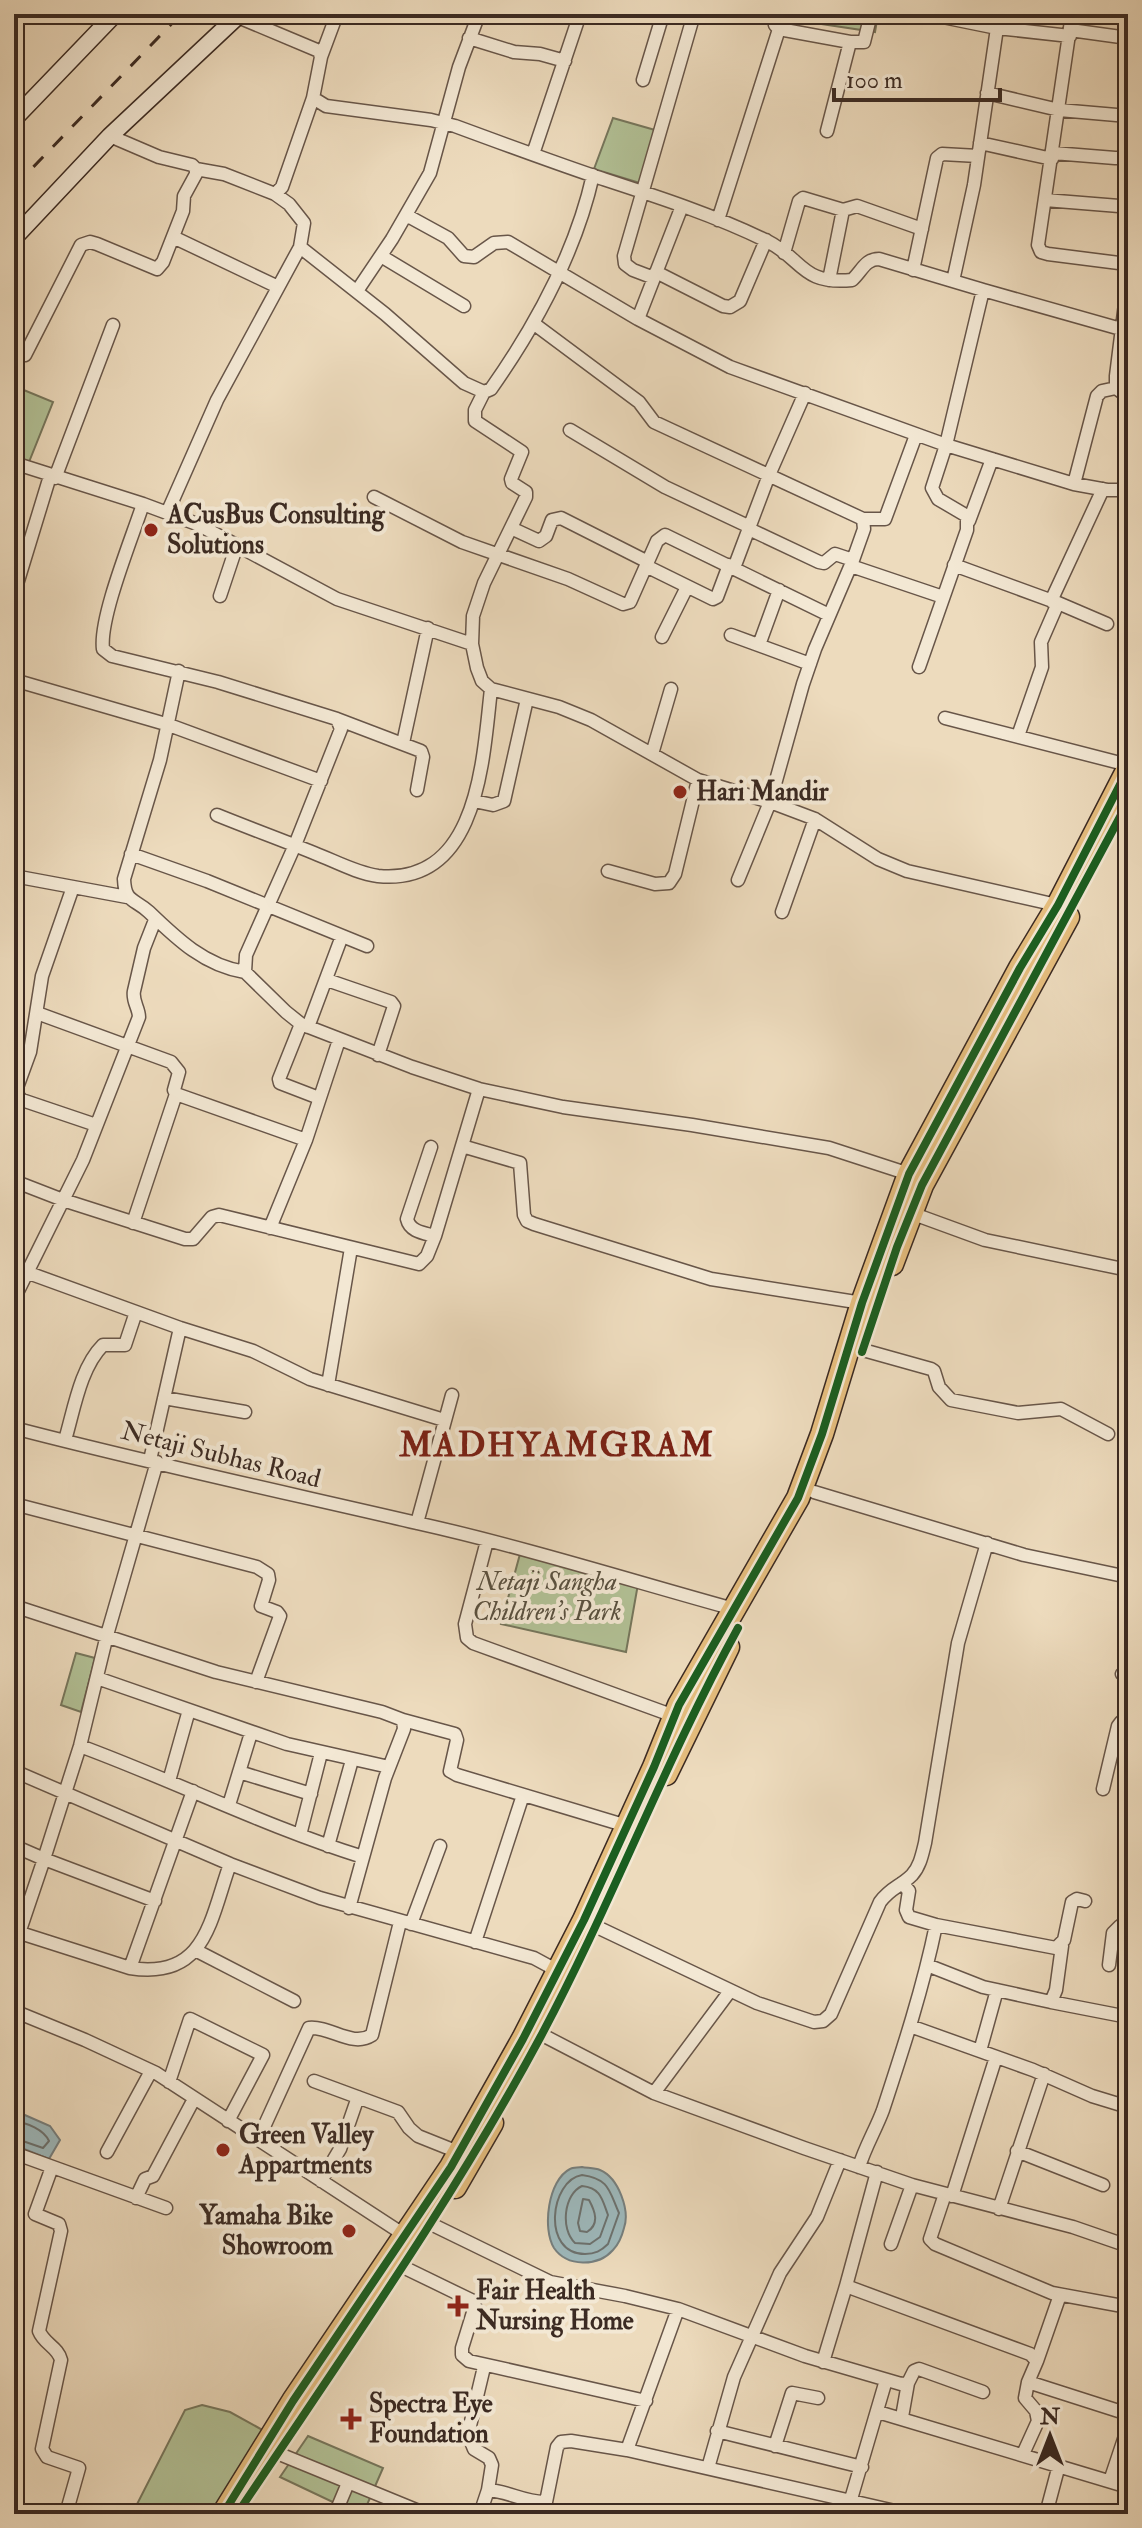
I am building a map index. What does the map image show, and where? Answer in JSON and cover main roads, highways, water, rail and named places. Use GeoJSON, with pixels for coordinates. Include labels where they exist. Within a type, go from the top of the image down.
{"type":"FeatureCollection","features":[{"type":"Feature","properties":{"kind":"highway"},"geometry":{"type":"LineString","coordinates":[[237,2514],[597,1927],[714,1672],[814,1492],[828,1460],[911,1213],[1065,906],[1128,767]]}},
{"type":"Feature","properties":{"kind":"highway"},"geometry":{"type":"LineString","coordinates":[[223,2514],[246,2474],[403,2267],[468,2166],[535,2031],[558,1971],[627,1826],[674,1716],[806,1480],[862,1303],[909,1174],[1020,968],[1065,906],[1128,802]]}},
{"type":"Feature","properties":{"kind":"water"},"geometry":{"type":"Polygon","coordinates":[[[18,2112],[50,2126],[60,2140],[49,2159],[14,2145],[14,2122],[18,2112]]]}},
{"type":"Feature","properties":{"kind":"water"},"geometry":{"type":"Polygon","coordinates":[[[570,2169],[600,2170],[613,2180],[625,2213],[623,2231],[615,2248],[607,2256],[591,2262],[574,2261],[560,2254],[550,2240],[548,2229],[549,2206],[557,2183],[570,2169]]]}},
{"type":"Feature","properties":{"kind":"railway"},"geometry":{"type":"LineString","coordinates":[[14,187],[181,14]]}},
{"type":"Feature","properties":{"kind":"place","name":"ACusBus Consulting Solutions"},"geometry":{"type":"Point","coordinates":[151,530]}},
{"type":"Feature","properties":{"kind":"place","name":"Hari Mandir"},"geometry":{"type":"Point","coordinates":[680,792]}},
{"type":"Feature","properties":{"kind":"place","name":"Green Valley Appartments"},"geometry":{"type":"Point","coordinates":[223,2150]}},
{"type":"Feature","properties":{"kind":"place","name":"Yamaha Bike Showroom"},"geometry":{"type":"Point","coordinates":[349,2231]}},
{"type":"Feature","properties":{"kind":"place","name":"Fair Health Nursing Home"},"geometry":{"type":"Point","coordinates":[458,2306]}},
{"type":"Feature","properties":{"kind":"place","name":"Spectra Eye Foundation"},"geometry":{"type":"Point","coordinates":[351,2419]}},
{"type":"Feature","properties":{"kind":"district","name":"MADHYAMGRAM"},"geometry":{"type":"Point","coordinates":[557,1445]}},
{"type":"Feature","properties":{"kind":"park label","name":"Netaji Sangha Children's Park"},"geometry":{"type":"Point","coordinates":[547,1597]}}]}
